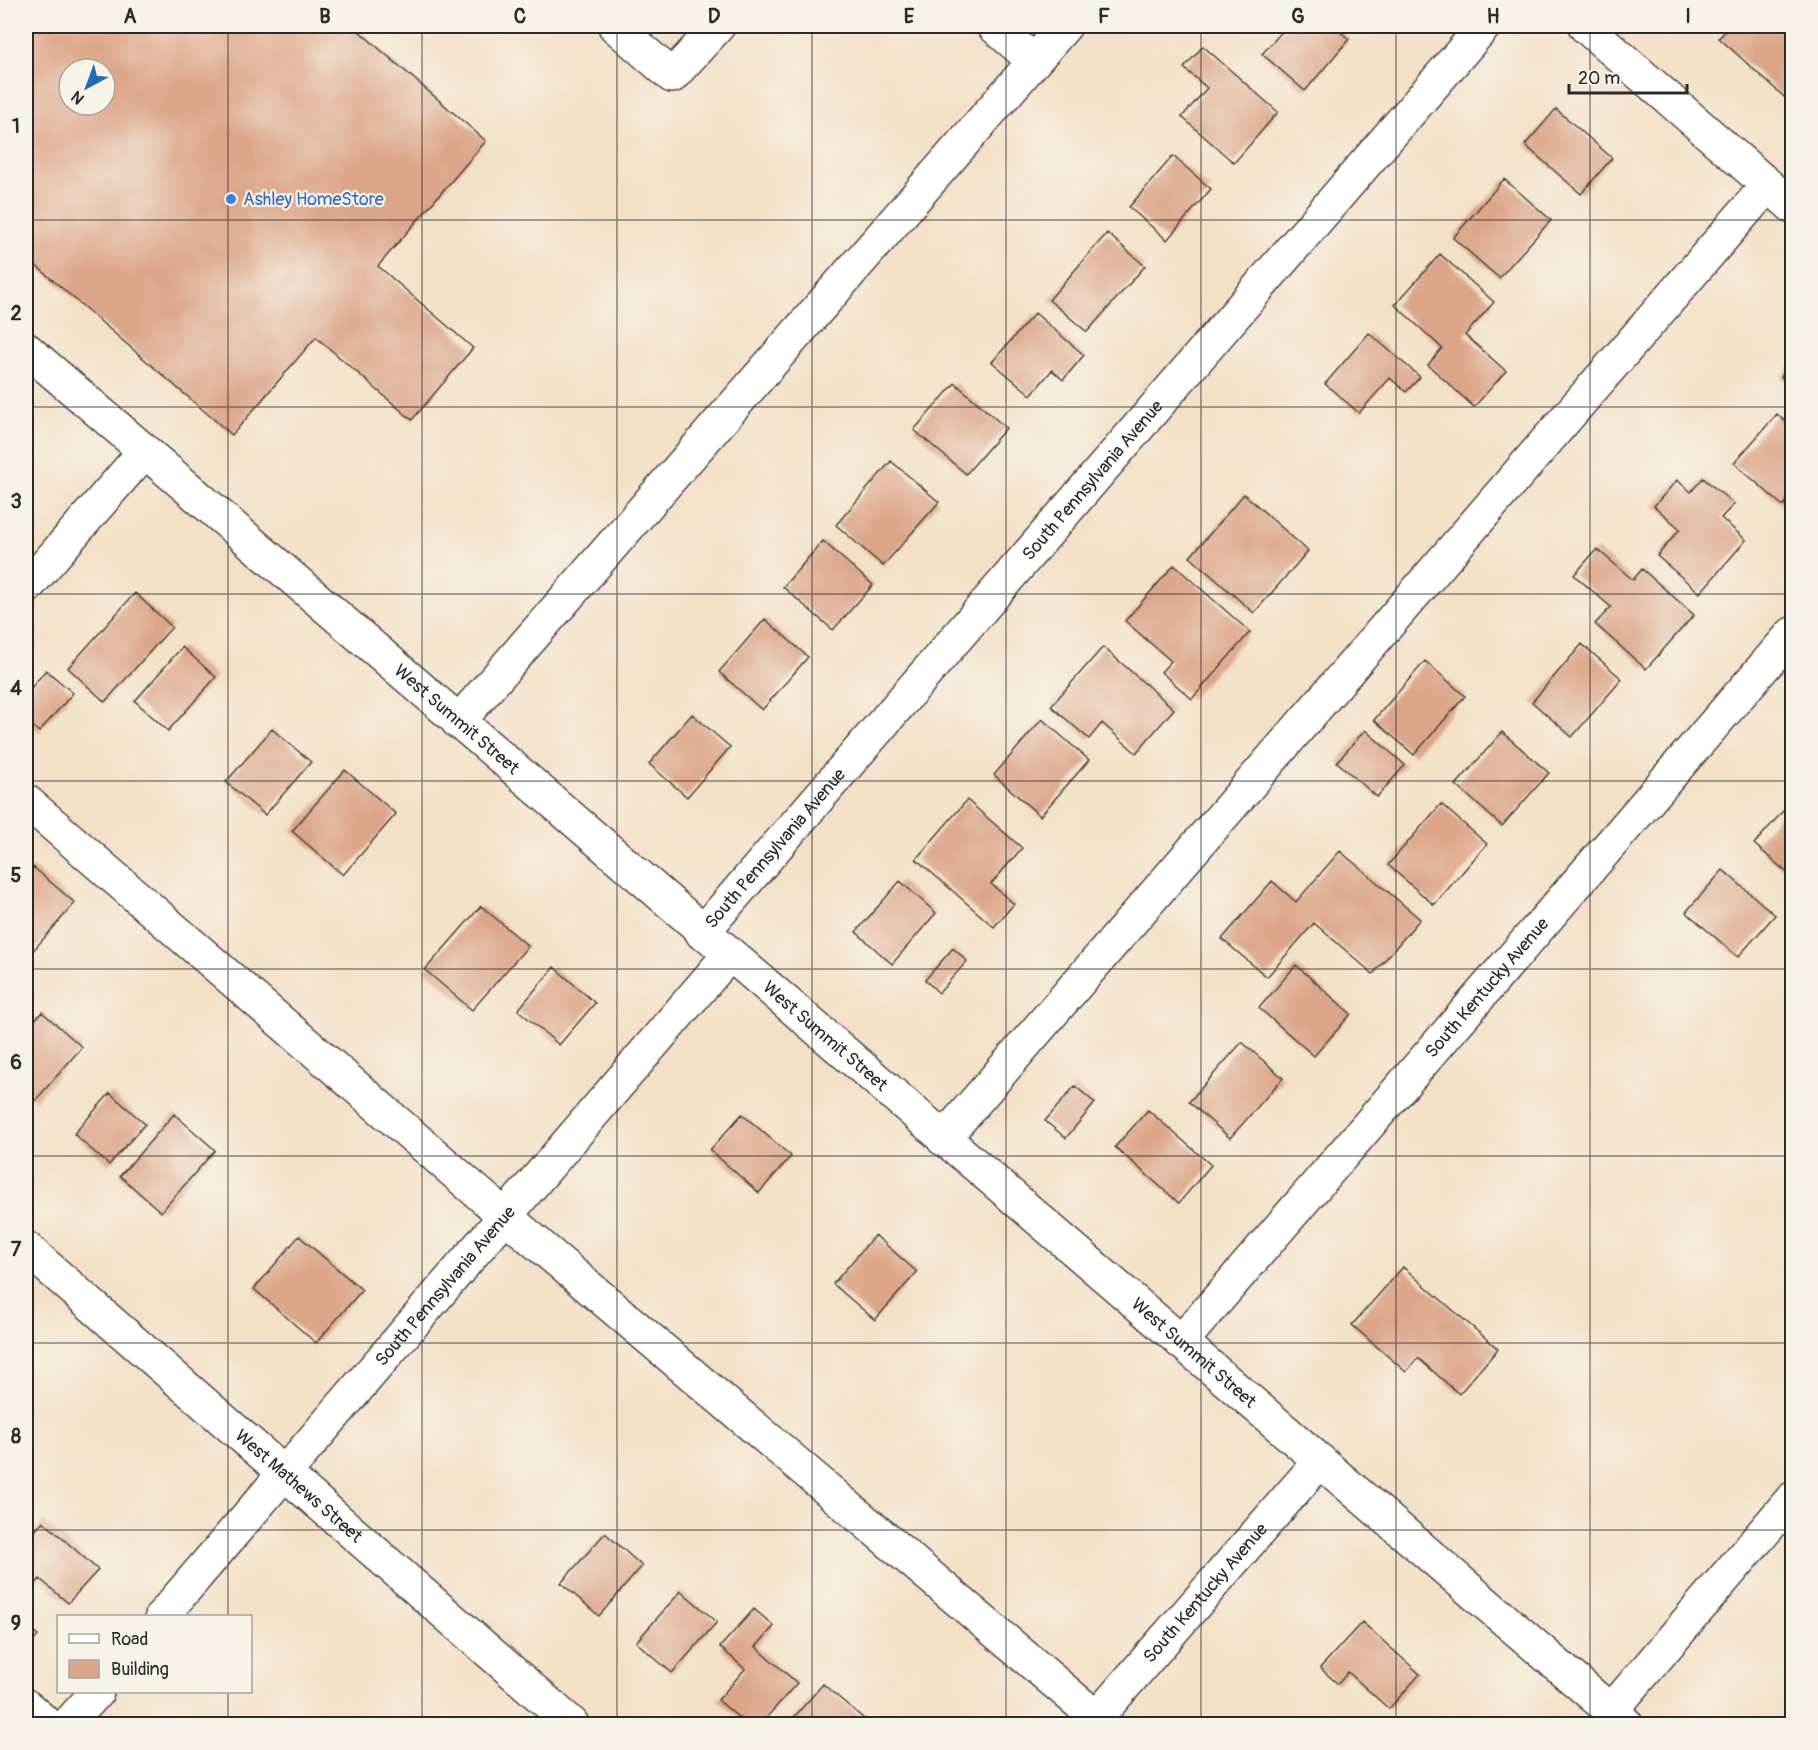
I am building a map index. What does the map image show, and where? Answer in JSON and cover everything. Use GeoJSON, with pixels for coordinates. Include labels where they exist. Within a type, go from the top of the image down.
{"type":"FeatureCollection","features":[{"type":"Feature","properties":{"kind":"street"},"geometry":{"type":"LineString","coordinates":[[615,26],[672,76],[717,26]]}},
{"type":"Feature","properties":{"kind":"street"},"geometry":{"type":"LineString","coordinates":[[994,26],[1034,61]]}},
{"type":"Feature","properties":{"kind":"street"},"geometry":{"type":"LineString","coordinates":[[458,722],[1065,26]]}},
{"type":"Feature","properties":{"kind":"street","name":"South Pennsylvania Avenue"},"geometry":{"type":"LineString","coordinates":[[702,933],[1484,26]]}},
{"type":"Feature","properties":{"kind":"street"},"geometry":{"type":"LineString","coordinates":[[943,1138],[1786,200],[1585,26]]}},
{"type":"Feature","properties":{"kind":"street","name":"West Summit Street"},"geometry":{"type":"LineString","coordinates":[[26,349],[702,933],[1619,1718]]}},
{"type":"Feature","properties":{"kind":"street"},"geometry":{"type":"LineString","coordinates":[[26,588],[144,452]]}},
{"type":"Feature","properties":{"kind":"street","name":"South Kentucky Avenue"},"geometry":{"type":"LineString","coordinates":[[1181,1342],[1792,634]]}},
{"type":"Feature","properties":{"kind":"street"},"geometry":{"type":"LineString","coordinates":[[26,801],[505,1216],[1094,1721]]}},
{"type":"Feature","properties":{"kind":"street","name":"South Pennsylvania Avenue"},"geometry":{"type":"LineString","coordinates":[[164,1615],[729,955]]}},
{"type":"Feature","properties":{"kind":"street","name":"West Mathews Street"},"geometry":{"type":"LineString","coordinates":[[26,1248],[572,1725]]}},
{"type":"Feature","properties":{"kind":"street","name":"South Kentucky Avenue"},"geometry":{"type":"LineString","coordinates":[[1094,1721],[1320,1461]]}},
{"type":"Feature","properties":{"kind":"street"},"geometry":{"type":"LineString","coordinates":[[1619,1718],[1792,1499]]}},
{"type":"Feature","properties":{"kind":"street"},"geometry":{"type":"LineString","coordinates":[[68,1725],[96,1693]]}},
{"type":"Feature","properties":{"kind":"street"},"geometry":{"type":"LineString","coordinates":[[26,1706],[47,1725]]}},
{"type":"Feature","properties":{"kind":"building","name":"Ashley HomeStore"},"geometry":{"type":"Polygon","coordinates":[[[26,26],[353,26],[486,141],[378,266],[473,348],[412,420],[316,337],[232,435],[26,257],[26,26]]]}},
{"type":"Feature","properties":{"kind":"building"},"geometry":{"type":"Polygon","coordinates":[[[1287,26],[1333,26],[1349,39],[1305,91],[1262,54],[1287,26]]]}},
{"type":"Feature","properties":{"kind":"building"},"geometry":{"type":"Polygon","coordinates":[[[1730,26],[1792,26],[1792,104],[1719,38],[1730,26]]]}},
{"type":"Feature","properties":{"kind":"building"},"geometry":{"type":"Polygon","coordinates":[[[1203,46],[1278,112],[1234,163],[1182,117],[1207,88],[1184,68],[1203,46]]]}},
{"type":"Feature","properties":{"kind":"building"},"geometry":{"type":"Polygon","coordinates":[[[1556,109],[1612,158],[1581,194],[1525,145],[1556,109]]]}},
{"type":"Feature","properties":{"kind":"building"},"geometry":{"type":"Polygon","coordinates":[[[1173,156],[1211,189],[1167,240],[1129,207],[1173,156]]]}},
{"type":"Feature","properties":{"kind":"building"},"geometry":{"type":"Polygon","coordinates":[[[1504,179],[1551,220],[1499,278],[1453,238],[1504,179]]]}},
{"type":"Feature","properties":{"kind":"building"},"geometry":{"type":"Polygon","coordinates":[[[1107,233],[1145,266],[1087,332],[1049,300],[1107,233]]]}},
{"type":"Feature","properties":{"kind":"building"},"geometry":{"type":"Polygon","coordinates":[[[1440,254],[1494,302],[1465,335],[1506,371],[1474,407],[1428,365],[1442,348],[1395,305],[1440,254]]]}},
{"type":"Feature","properties":{"kind":"building"},"geometry":{"type":"Polygon","coordinates":[[[1035,313],[1084,355],[1063,380],[1052,370],[1031,395],[992,362],[1035,313]]]}},
{"type":"Feature","properties":{"kind":"building"},"geometry":{"type":"Polygon","coordinates":[[[1369,333],[1420,377],[1406,392],[1390,378],[1359,413],[1325,384],[1369,333]]]}},
{"type":"Feature","properties":{"kind":"building"},"geometry":{"type":"Polygon","coordinates":[[[1792,364],[1792,387],[1781,377],[1792,364]]]}},
{"type":"Feature","properties":{"kind":"building"},"geometry":{"type":"Polygon","coordinates":[[[955,383],[1006,428],[966,474],[914,430],[955,383]]]}},
{"type":"Feature","properties":{"kind":"building"},"geometry":{"type":"Polygon","coordinates":[[[1777,414],[1792,428],[1792,495],[1783,506],[1734,463],[1777,414]]]}},
{"type":"Feature","properties":{"kind":"building"},"geometry":{"type":"Polygon","coordinates":[[[891,461],[939,502],[883,566],[836,525],[891,461]]]}},
{"type":"Feature","properties":{"kind":"building"},"geometry":{"type":"Polygon","coordinates":[[[1703,478],[1734,504],[1721,518],[1746,540],[1700,593],[1657,556],[1680,529],[1654,506],[1677,480],[1691,492],[1703,478]]]}},
{"type":"Feature","properties":{"kind":"building"},"geometry":{"type":"Polygon","coordinates":[[[1244,494],[1308,551],[1254,613],[1190,557],[1244,494]]]}},
{"type":"Feature","properties":{"kind":"building"},"geometry":{"type":"Polygon","coordinates":[[[823,541],[873,585],[833,630],[783,587],[823,541]]]}},
{"type":"Feature","properties":{"kind":"building"},"geometry":{"type":"Polygon","coordinates":[[[1597,549],[1633,580],[1642,569],[1694,615],[1646,669],[1595,624],[1611,607],[1574,575],[1597,549]]]}},
{"type":"Feature","properties":{"kind":"building"},"geometry":{"type":"Polygon","coordinates":[[[1174,565],[1250,632],[1192,699],[1161,672],[1171,661],[1125,621],[1174,565]]]}},
{"type":"Feature","properties":{"kind":"building"},"geometry":{"type":"Polygon","coordinates":[[[135,593],[172,627],[105,702],[68,668],[135,593]]]}},
{"type":"Feature","properties":{"kind":"building"},"geometry":{"type":"Polygon","coordinates":[[[765,619],[808,657],[762,710],[719,672],[765,619]]]}},
{"type":"Feature","properties":{"kind":"building"},"geometry":{"type":"Polygon","coordinates":[[[1582,644],[1622,679],[1572,737],[1532,702],[1582,644]]]}},
{"type":"Feature","properties":{"kind":"building"},"geometry":{"type":"Polygon","coordinates":[[[182,647],[216,677],[168,731],[135,701],[182,647]]]}},
{"type":"Feature","properties":{"kind":"building"},"geometry":{"type":"Polygon","coordinates":[[[1103,647],[1174,709],[1136,753],[1102,723],[1089,739],[1051,706],[1103,647]]]}},
{"type":"Feature","properties":{"kind":"building"},"geometry":{"type":"Polygon","coordinates":[[[1425,661],[1465,696],[1414,755],[1374,720],[1425,661]]]}},
{"type":"Feature","properties":{"kind":"building"},"geometry":{"type":"Polygon","coordinates":[[[46,670],[73,693],[39,732],[26,720],[26,694],[46,670]]]}},
{"type":"Feature","properties":{"kind":"building"},"geometry":{"type":"Polygon","coordinates":[[[692,714],[730,747],[687,797],[649,764],[692,714]]]}},
{"type":"Feature","properties":{"kind":"building"},"geometry":{"type":"Polygon","coordinates":[[[1042,719],[1089,760],[1040,816],[994,775],[1042,719]]]}},
{"type":"Feature","properties":{"kind":"building"},"geometry":{"type":"Polygon","coordinates":[[[272,729],[311,762],[265,815],[226,782],[272,729]]]}},
{"type":"Feature","properties":{"kind":"building"},"geometry":{"type":"Polygon","coordinates":[[[1365,730],[1405,765],[1377,797],[1337,762],[1365,730]]]}},
{"type":"Feature","properties":{"kind":"building"},"geometry":{"type":"Polygon","coordinates":[[[1502,732],[1549,773],[1502,826],[1456,785],[1502,732]]]}},
{"type":"Feature","properties":{"kind":"building"},"geometry":{"type":"Polygon","coordinates":[[[345,770],[396,814],[343,875],[292,831],[345,770]]]}},
{"type":"Feature","properties":{"kind":"building"},"geometry":{"type":"Polygon","coordinates":[[[967,800],[1022,848],[991,884],[1014,904],[994,927],[916,859],[967,800]]]}},
{"type":"Feature","properties":{"kind":"building"},"geometry":{"type":"Polygon","coordinates":[[[1791,802],[1792,804],[1792,877],[1754,844],[1791,802]]]}},
{"type":"Feature","properties":{"kind":"building"},"geometry":{"type":"Polygon","coordinates":[[[1441,804],[1487,844],[1434,905],[1388,865],[1441,804]]]}},
{"type":"Feature","properties":{"kind":"building"},"geometry":{"type":"Polygon","coordinates":[[[1340,851],[1420,919],[1373,974],[1314,923],[1267,977],[1222,939],[1272,881],[1296,902],[1340,851]]]}},
{"type":"Feature","properties":{"kind":"building"},"geometry":{"type":"Polygon","coordinates":[[[33,867],[75,903],[31,953],[26,948],[26,876],[33,867]]]}},
{"type":"Feature","properties":{"kind":"building"},"geometry":{"type":"Polygon","coordinates":[[[1723,870],[1775,915],[1738,957],[1686,912],[1723,870]]]}},
{"type":"Feature","properties":{"kind":"building"},"geometry":{"type":"Polygon","coordinates":[[[900,881],[936,913],[892,964],[856,932],[900,881]]]}},
{"type":"Feature","properties":{"kind":"building"},"geometry":{"type":"Polygon","coordinates":[[[481,906],[528,946],[472,1010],[425,970],[481,906]]]}},
{"type":"Feature","properties":{"kind":"building"},"geometry":{"type":"Polygon","coordinates":[[[953,948],[967,961],[939,993],[925,980],[953,948]]]}},
{"type":"Feature","properties":{"kind":"building"},"geometry":{"type":"Polygon","coordinates":[[[1296,965],[1351,1014],[1314,1056],[1259,1008],[1296,965]]]}},
{"type":"Feature","properties":{"kind":"building"},"geometry":{"type":"Polygon","coordinates":[[[554,967],[595,1003],[559,1045],[518,1010],[554,967]]]}},
{"type":"Feature","properties":{"kind":"building"},"geometry":{"type":"Polygon","coordinates":[[[42,1012],[82,1047],[35,1101],[26,1092],[26,1028],[42,1012]]]}},
{"type":"Feature","properties":{"kind":"building"},"geometry":{"type":"Polygon","coordinates":[[[1242,1042],[1283,1078],[1230,1138],[1189,1102],[1242,1042]]]}},
{"type":"Feature","properties":{"kind":"building"},"geometry":{"type":"Polygon","coordinates":[[[1075,1086],[1095,1103],[1066,1138],[1045,1121],[1075,1086]]]}},
{"type":"Feature","properties":{"kind":"building"},"geometry":{"type":"Polygon","coordinates":[[[110,1093],[145,1124],[109,1165],[74,1134],[110,1093]]]}},
{"type":"Feature","properties":{"kind":"building"},"geometry":{"type":"Polygon","coordinates":[[[1148,1110],[1211,1165],[1179,1203],[1115,1147],[1148,1110]]]}},
{"type":"Feature","properties":{"kind":"building"},"geometry":{"type":"Polygon","coordinates":[[[174,1114],[215,1150],[161,1212],[120,1176],[174,1114]]]}},
{"type":"Feature","properties":{"kind":"building"},"geometry":{"type":"Polygon","coordinates":[[[742,1114],[791,1156],[759,1193],[710,1150],[742,1114]]]}},
{"type":"Feature","properties":{"kind":"building"},"geometry":{"type":"Polygon","coordinates":[[[875,1235],[917,1272],[875,1320],[833,1284],[875,1235]]]}},
{"type":"Feature","properties":{"kind":"building"},"geometry":{"type":"Polygon","coordinates":[[[299,1236],[362,1290],[316,1343],[254,1289],[299,1236]]]}},
{"type":"Feature","properties":{"kind":"building"},"geometry":{"type":"Polygon","coordinates":[[[1403,1267],[1498,1349],[1459,1394],[1418,1358],[1406,1372],[1352,1325],[1403,1267]]]}},
{"type":"Feature","properties":{"kind":"building"},"geometry":{"type":"Polygon","coordinates":[[[43,1521],[98,1570],[68,1603],[40,1579],[26,1595],[26,1542],[43,1521]]]}},
{"type":"Feature","properties":{"kind":"building"},"geometry":{"type":"Polygon","coordinates":[[[605,1533],[642,1566],[599,1616],[561,1583],[605,1533]]]}},
{"type":"Feature","properties":{"kind":"building"},"geometry":{"type":"Polygon","coordinates":[[[681,1591],[717,1622],[672,1673],[636,1642],[681,1591]]]}},
{"type":"Feature","properties":{"kind":"building"},"geometry":{"type":"Polygon","coordinates":[[[754,1609],[774,1626],[756,1647],[797,1683],[761,1724],[746,1724],[718,1700],[745,1669],[720,1647],[754,1609]]]}},
{"type":"Feature","properties":{"kind":"building"},"geometry":{"type":"Polygon","coordinates":[[[1362,1622],[1420,1674],[1389,1709],[1348,1672],[1338,1684],[1320,1668],[1362,1622]]]}},
{"type":"Feature","properties":{"kind":"building"},"geometry":{"type":"Polygon","coordinates":[[[26,1625],[38,1636],[26,1650],[26,1625]]]}},
{"type":"Feature","properties":{"kind":"building"},"geometry":{"type":"Polygon","coordinates":[[[823,1684],[870,1724],[788,1724],[823,1684]]]}},
{"type":"Feature","properties":{"kind":"place","name":"Ashley HomeStore"},"geometry":{"type":"Point","coordinates":[231,199]}}]}
